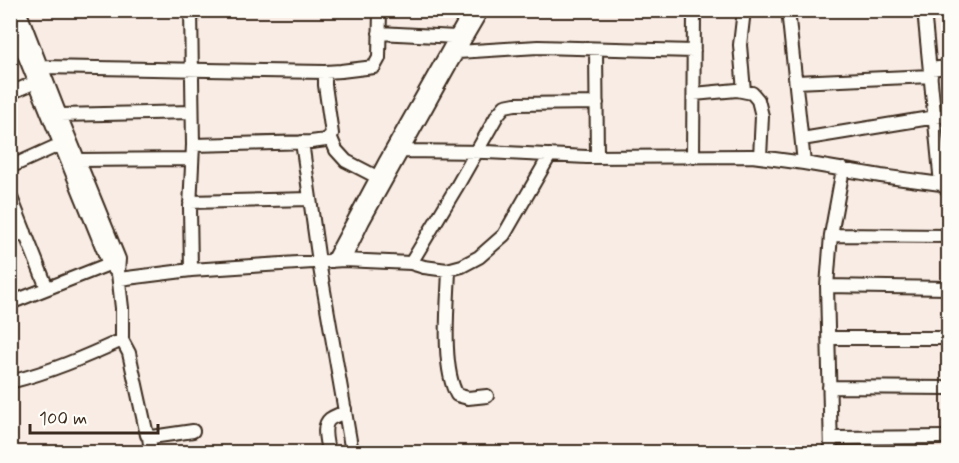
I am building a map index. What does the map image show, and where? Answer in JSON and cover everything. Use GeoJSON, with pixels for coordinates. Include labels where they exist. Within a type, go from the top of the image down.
{"type":"FeatureCollection","features":[{"type":"Feature","properties":{"kind":"street"},"geometry":{"type":"LineString","coordinates":[[19,10],[119,260],[115,272]]}},
{"type":"Feature","properties":{"kind":"street"},"geometry":{"type":"LineString","coordinates":[[191,10],[193,145],[190,202],[191,270]]}},
{"type":"Feature","properties":{"kind":"street"},"geometry":{"type":"LineString","coordinates":[[41,67],[325,72],[374,67],[379,58],[380,10]]}},
{"type":"Feature","properties":{"kind":"street"},"geometry":{"type":"LineString","coordinates":[[338,261],[376,177],[471,10]]}},
{"type":"Feature","properties":{"kind":"street"},"geometry":{"type":"LineString","coordinates":[[338,261],[482,10]]}},
{"type":"Feature","properties":{"kind":"street"},"geometry":{"type":"LineString","coordinates":[[693,157],[694,10]]}},
{"type":"Feature","properties":{"kind":"street"},"geometry":{"type":"LineString","coordinates":[[744,10],[740,45],[744,91]]}},
{"type":"Feature","properties":{"kind":"street"},"geometry":{"type":"LineString","coordinates":[[788,10],[804,163]]}},
{"type":"Feature","properties":{"kind":"street"},"geometry":{"type":"LineString","coordinates":[[402,151],[597,157],[760,157],[946,186],[935,117],[924,10]]}},
{"type":"Feature","properties":{"kind":"street"},"geometry":{"type":"LineString","coordinates":[[11,21],[115,272],[122,340],[129,353],[151,453]]}},
{"type":"Feature","properties":{"kind":"street"},"geometry":{"type":"LineString","coordinates":[[379,33],[456,37]]}},
{"type":"Feature","properties":{"kind":"street"},"geometry":{"type":"LineString","coordinates":[[458,52],[537,47],[694,51]]}},
{"type":"Feature","properties":{"kind":"street"},"geometry":{"type":"LineString","coordinates":[[596,49],[597,157]]}},
{"type":"Feature","properties":{"kind":"street"},"geometry":{"type":"LineString","coordinates":[[796,82],[930,73],[948,68]]}},
{"type":"Feature","properties":{"kind":"street"},"geometry":{"type":"LineString","coordinates":[[193,145],[326,140],[332,134],[332,126],[325,72]]}},
{"type":"Feature","properties":{"kind":"street"},"geometry":{"type":"LineString","coordinates":[[10,93],[36,82]]}},
{"type":"Feature","properties":{"kind":"street"},"geometry":{"type":"LineString","coordinates":[[694,94],[737,90],[752,93],[758,100],[762,116],[760,157]]}},
{"type":"Feature","properties":{"kind":"street"},"geometry":{"type":"LineString","coordinates":[[411,263],[498,114],[505,106],[597,104]]}},
{"type":"Feature","properties":{"kind":"street"},"geometry":{"type":"LineString","coordinates":[[60,115],[192,112]]}},
{"type":"Feature","properties":{"kind":"street"},"geometry":{"type":"LineString","coordinates":[[802,139],[948,115]]}},
{"type":"Feature","properties":{"kind":"street"},"geometry":{"type":"LineString","coordinates":[[330,136],[336,150],[346,161],[376,177]]}},
{"type":"Feature","properties":{"kind":"street"},"geometry":{"type":"LineString","coordinates":[[302,142],[319,262],[352,453]]}},
{"type":"Feature","properties":{"kind":"street"},"geometry":{"type":"LineString","coordinates":[[10,167],[62,144]]}},
{"type":"Feature","properties":{"kind":"street"},"geometry":{"type":"LineString","coordinates":[[10,303],[47,288],[115,272],[338,261],[411,263],[450,270],[479,257],[504,236],[550,155]]}},
{"type":"Feature","properties":{"kind":"street"},"geometry":{"type":"LineString","coordinates":[[78,160],[192,159]]}},
{"type":"Feature","properties":{"kind":"street"},"geometry":{"type":"LineString","coordinates":[[831,453],[827,286],[831,235],[843,169]]}},
{"type":"Feature","properties":{"kind":"street"},"geometry":{"type":"LineString","coordinates":[[10,195],[47,288]]}},
{"type":"Feature","properties":{"kind":"street"},"geometry":{"type":"LineString","coordinates":[[190,202],[310,199]]}},
{"type":"Feature","properties":{"kind":"street"},"geometry":{"type":"LineString","coordinates":[[10,238],[25,232]]}},
{"type":"Feature","properties":{"kind":"street"},"geometry":{"type":"LineString","coordinates":[[831,235],[948,236]]}},
{"type":"Feature","properties":{"kind":"street"},"geometry":{"type":"LineString","coordinates":[[450,270],[448,335],[449,371],[452,386],[457,395],[468,398],[487,396]]}},
{"type":"Feature","properties":{"kind":"street"},"geometry":{"type":"LineString","coordinates":[[827,286],[948,288]]}},
{"type":"Feature","properties":{"kind":"street"},"geometry":{"type":"LineString","coordinates":[[829,339],[948,338]]}},
{"type":"Feature","properties":{"kind":"street"},"geometry":{"type":"LineString","coordinates":[[10,382],[79,360],[122,340]]}},
{"type":"Feature","properties":{"kind":"street"},"geometry":{"type":"LineString","coordinates":[[829,387],[948,388]]}},
{"type":"Feature","properties":{"kind":"street"},"geometry":{"type":"LineString","coordinates":[[328,453],[327,423],[345,409]]}},
{"type":"Feature","properties":{"kind":"street"},"geometry":{"type":"LineString","coordinates":[[149,437],[193,431]]}},
{"type":"Feature","properties":{"kind":"street"},"geometry":{"type":"LineString","coordinates":[[832,438],[948,437]]}}]}
